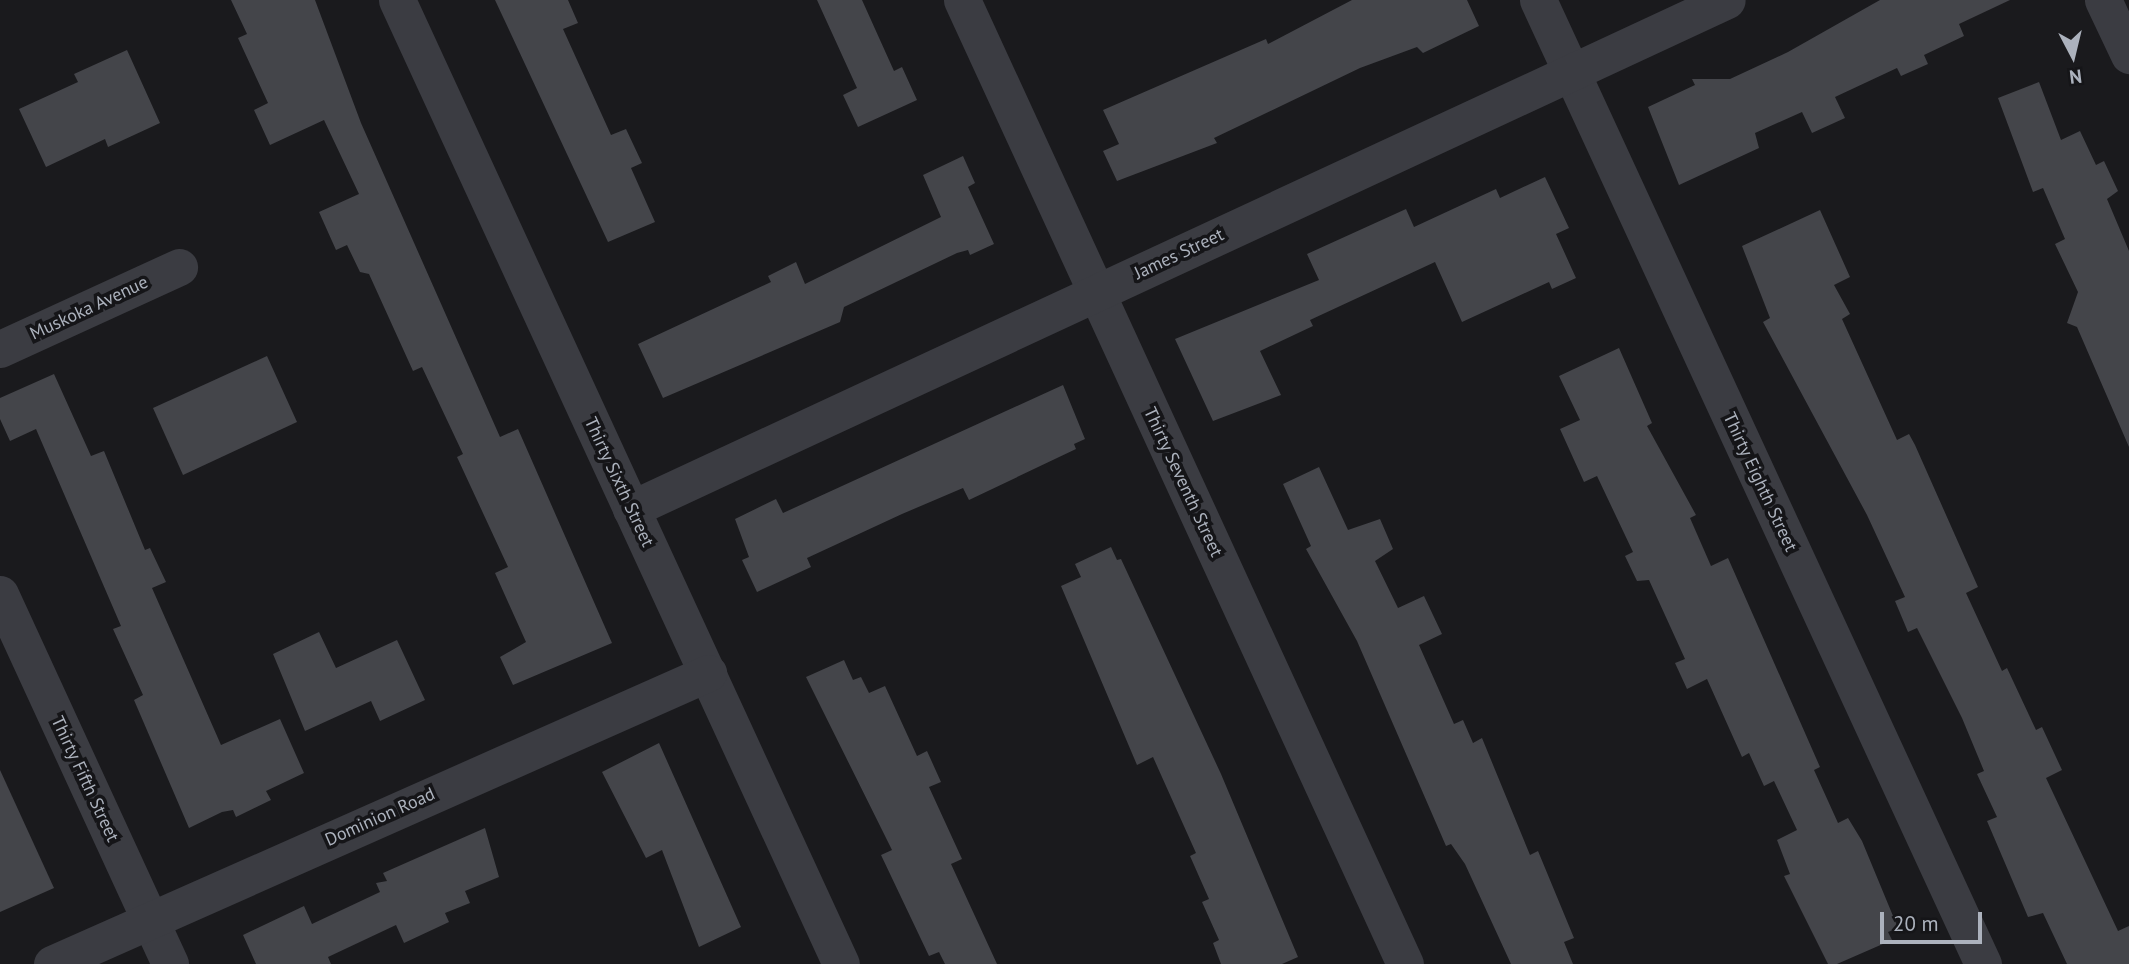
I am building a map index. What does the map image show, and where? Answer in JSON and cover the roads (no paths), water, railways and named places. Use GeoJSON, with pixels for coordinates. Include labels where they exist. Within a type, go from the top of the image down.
{"type":"FeatureCollection","features":[{"type":"Feature","properties":{"kind":"street","name":"Thirty Sixth Street"},"geometry":{"type":"LineString","coordinates":[[397,0],[841,964]]}},
{"type":"Feature","properties":{"kind":"street","name":"Thirty Seventh Street"},"geometry":{"type":"LineString","coordinates":[[962,0],[1405,964]]}},
{"type":"Feature","properties":{"kind":"street","name":"Thirty Eighth Street"},"geometry":{"type":"LineString","coordinates":[[1538,0],[1983,964]]}},
{"type":"Feature","properties":{"kind":"street","name":"James Street"},"geometry":{"type":"LineString","coordinates":[[631,509],[1727,0]]}},
{"type":"Feature","properties":{"kind":"street"},"geometry":{"type":"LineString","coordinates":[[2103,0],[2129,55]]}},
{"type":"Feature","properties":{"kind":"street","name":"Muskoka Avenue"},"geometry":{"type":"LineString","coordinates":[[0,349],[178,267]]}},
{"type":"Feature","properties":{"kind":"street","name":"Thirty Fifth Street"},"geometry":{"type":"LineString","coordinates":[[0,594],[170,964]]}},
{"type":"Feature","properties":{"kind":"street","name":"Dominion Road"},"geometry":{"type":"LineString","coordinates":[[52,964],[708,673]]}}]}
